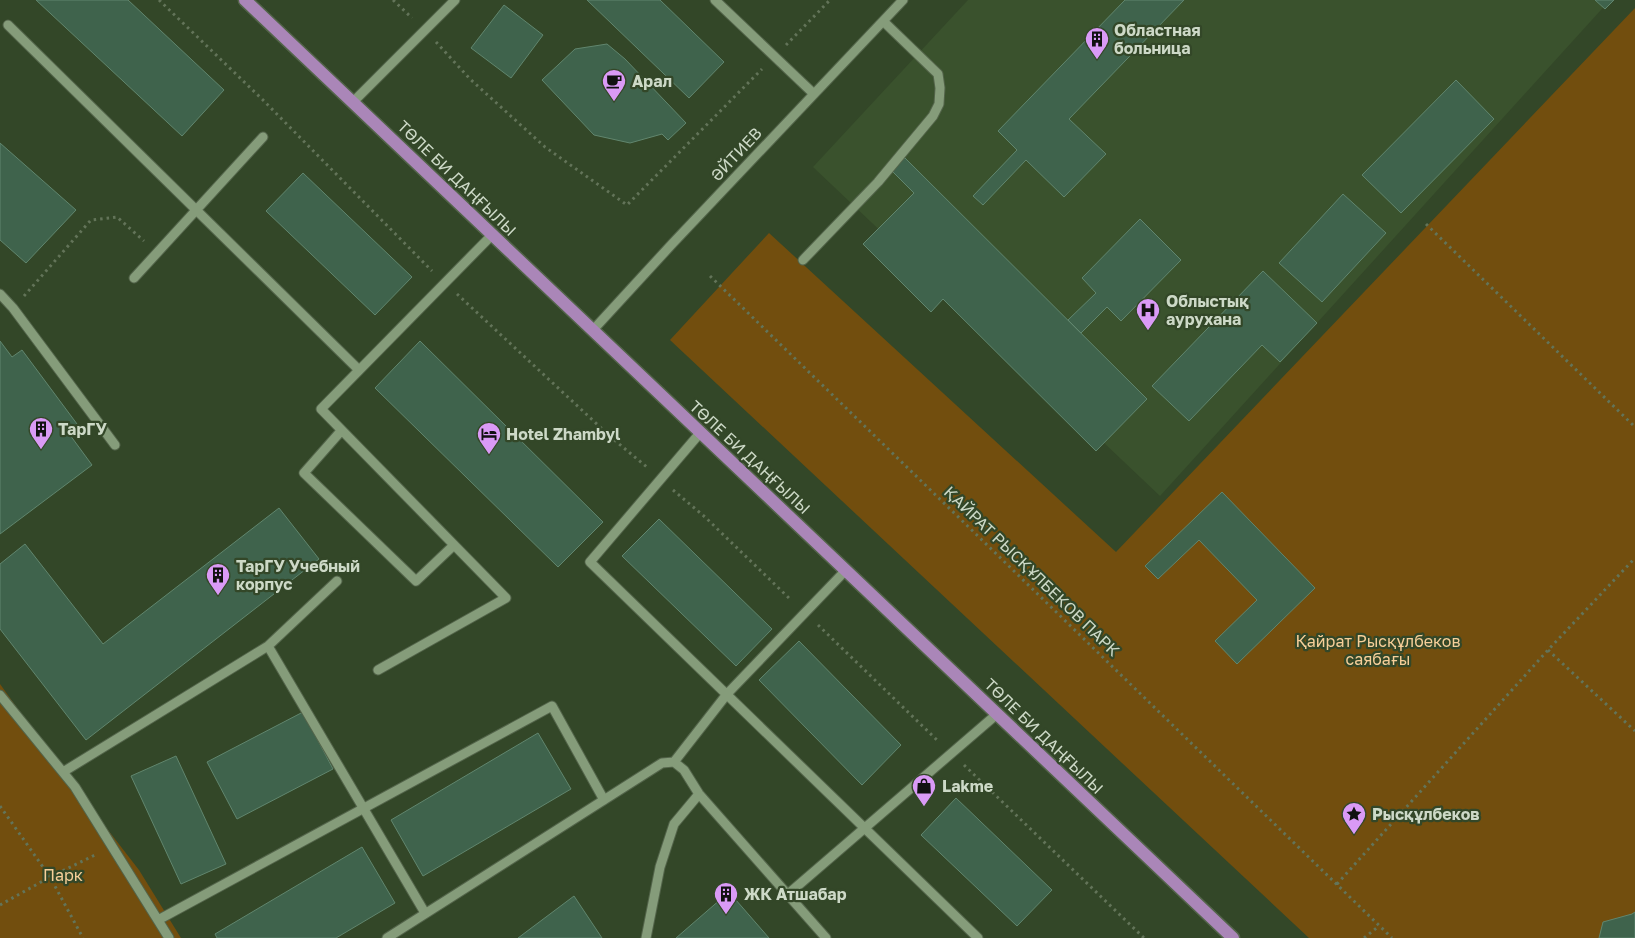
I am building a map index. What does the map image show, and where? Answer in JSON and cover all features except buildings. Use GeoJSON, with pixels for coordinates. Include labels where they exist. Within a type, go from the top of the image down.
{"type":"FeatureCollection","features":[{"type":"Feature","properties":{"kind":"main road","name":"ТӨЛЕ БИ ДАҢҒЫЛЫ"},"geometry":{"type":"LineString","coordinates":[[245,0],[1233,938]]}},
{"type":"Feature","properties":{"kind":"street"},"geometry":{"type":"LineString","coordinates":[[353,102],[455,0]]}},
{"type":"Feature","properties":{"kind":"street"},"geometry":{"type":"LineString","coordinates":[[715,0],[814,94]]}},
{"type":"Feature","properties":{"kind":"street","name":"ӘЙТИЕВ"},"geometry":{"type":"LineString","coordinates":[[593,330],[903,0]]}},
{"type":"Feature","properties":{"kind":"street"},"geometry":{"type":"LineString","coordinates":[[803,260],[878,182],[933,116],[939,104],[940,88],[938,74],[882,21]]}},
{"type":"Feature","properties":{"kind":"street"},"geometry":{"type":"LineString","coordinates":[[8,25],[195,211],[359,370]]}},
{"type":"Feature","properties":{"kind":"street"},"geometry":{"type":"LineString","coordinates":[[134,278],[263,137]]}},
{"type":"Feature","properties":{"kind":"street"},"geometry":{"type":"LineString","coordinates":[[378,670],[506,598],[321,409],[492,235]]}},
{"type":"Feature","properties":{"kind":"street"},"geometry":{"type":"LineString","coordinates":[[0,294],[13,308],[115,445]]}},
{"type":"Feature","properties":{"kind":"street"},"geometry":{"type":"LineString","coordinates":[[341,431],[304,473],[416,582],[454,546]]}},
{"type":"Feature","properties":{"kind":"street"},"geometry":{"type":"LineString","coordinates":[[700,433],[590,562],[978,938]]}},
{"type":"Feature","properties":{"kind":"street"},"geometry":{"type":"LineString","coordinates":[[674,762],[727,694],[846,570]]}},
{"type":"Feature","properties":{"kind":"street"},"geometry":{"type":"LineString","coordinates":[[63,772],[268,646],[337,581]]}},
{"type":"Feature","properties":{"kind":"street"},"geometry":{"type":"LineString","coordinates":[[268,646],[425,913]]}},
{"type":"Feature","properties":{"kind":"street"},"geometry":{"type":"LineString","coordinates":[[0,695],[75,787],[169,938]]}},
{"type":"Feature","properties":{"kind":"street"},"geometry":{"type":"LineString","coordinates":[[158,920],[552,706],[604,800]]}},
{"type":"Feature","properties":{"kind":"street"},"geometry":{"type":"LineString","coordinates":[[788,895],[997,714]]}},
{"type":"Feature","properties":{"kind":"street"},"geometry":{"type":"LineString","coordinates":[[387,938],[662,763],[674,762],[684,770],[699,794],[826,938]]}},
{"type":"Feature","properties":{"kind":"street"},"geometry":{"type":"LineString","coordinates":[[646,938],[660,867],[674,824],[699,794]]}},
{"type":"Feature","properties":{"kind":"path"},"geometry":{"type":"LineString","coordinates":[[393,0],[470,79],[545,147],[627,205],[830,0]]}},
{"type":"Feature","properties":{"kind":"path"},"geometry":{"type":"LineString","coordinates":[[13,308],[91,220],[117,217],[157,253]]}},
{"type":"Feature","properties":{"kind":"path"},"geometry":{"type":"LineString","coordinates":[[1426,224],[1635,427]]}},
{"type":"Feature","properties":{"kind":"path","name":"ҚАЙРАТ РЫСҚҰЛБЕКОВ ПАРК"},"geometry":{"type":"LineString","coordinates":[[710,276],[1392,938]]}},
{"type":"Feature","properties":{"kind":"path"},"geometry":{"type":"LineString","coordinates":[[1337,884],[1548,650],[1635,558]]}},
{"type":"Feature","properties":{"kind":"path"},"geometry":{"type":"LineString","coordinates":[[1548,650],[1635,731]]}},
{"type":"Feature","properties":{"kind":"path"},"geometry":{"type":"LineString","coordinates":[[0,806],[50,877],[83,938]]}},
{"type":"Feature","properties":{"kind":"path"},"geometry":{"type":"LineString","coordinates":[[0,905],[112,846]]}},
{"type":"Feature","properties":{"kind":"path"},"geometry":{"type":"LineString","coordinates":[[1364,938],[1379,926]]}},
{"type":"Feature","properties":{"kind":"shaded area","name":"Облыстық аурухана"},"geometry":{"type":"Polygon","coordinates":[[[968,0],[1610,0],[1160,496],[813,167],[968,0]]]}},
{"type":"Feature","properties":{"kind":"green space","name":"Қайрат Рысқұлбеков саябағы"},"geometry":{"type":"Polygon","coordinates":[[[1635,8],[1635,938],[1309,938],[670,340],[769,233],[1116,552],[1635,8]]]}},
{"type":"Feature","properties":{"kind":"green space","name":"Парк"},"geometry":{"type":"Polygon","coordinates":[[[0,684],[63,772],[139,870],[181,938],[0,938],[0,684]]]}},
{"type":"Feature","properties":{"kind":"place","name":"Областная больница"},"geometry":{"type":"Point","coordinates":[1097,60]}},
{"type":"Feature","properties":{"kind":"place","name":"Арал"},"geometry":{"type":"Point","coordinates":[614,102]}},
{"type":"Feature","properties":{"kind":"place","name":"Облыстық аурухана"},"geometry":{"type":"Point","coordinates":[1148,331]}},
{"type":"Feature","properties":{"kind":"place","name":"ТарГУ"},"geometry":{"type":"Point","coordinates":[41,450]}},
{"type":"Feature","properties":{"kind":"place","name":"Hotel Zhambyl"},"geometry":{"type":"Point","coordinates":[489,455]}},
{"type":"Feature","properties":{"kind":"place","name":"ТарГУ Учебный корпус"},"geometry":{"type":"Point","coordinates":[218,596]}},
{"type":"Feature","properties":{"kind":"place","name":"Lakme"},"geometry":{"type":"Point","coordinates":[924,807]}},
{"type":"Feature","properties":{"kind":"place","name":"Рысқұлбеков"},"geometry":{"type":"Point","coordinates":[1354,835]}},
{"type":"Feature","properties":{"kind":"place","name":"ЖК Атшабар"},"geometry":{"type":"Point","coordinates":[726,915]}}]}
